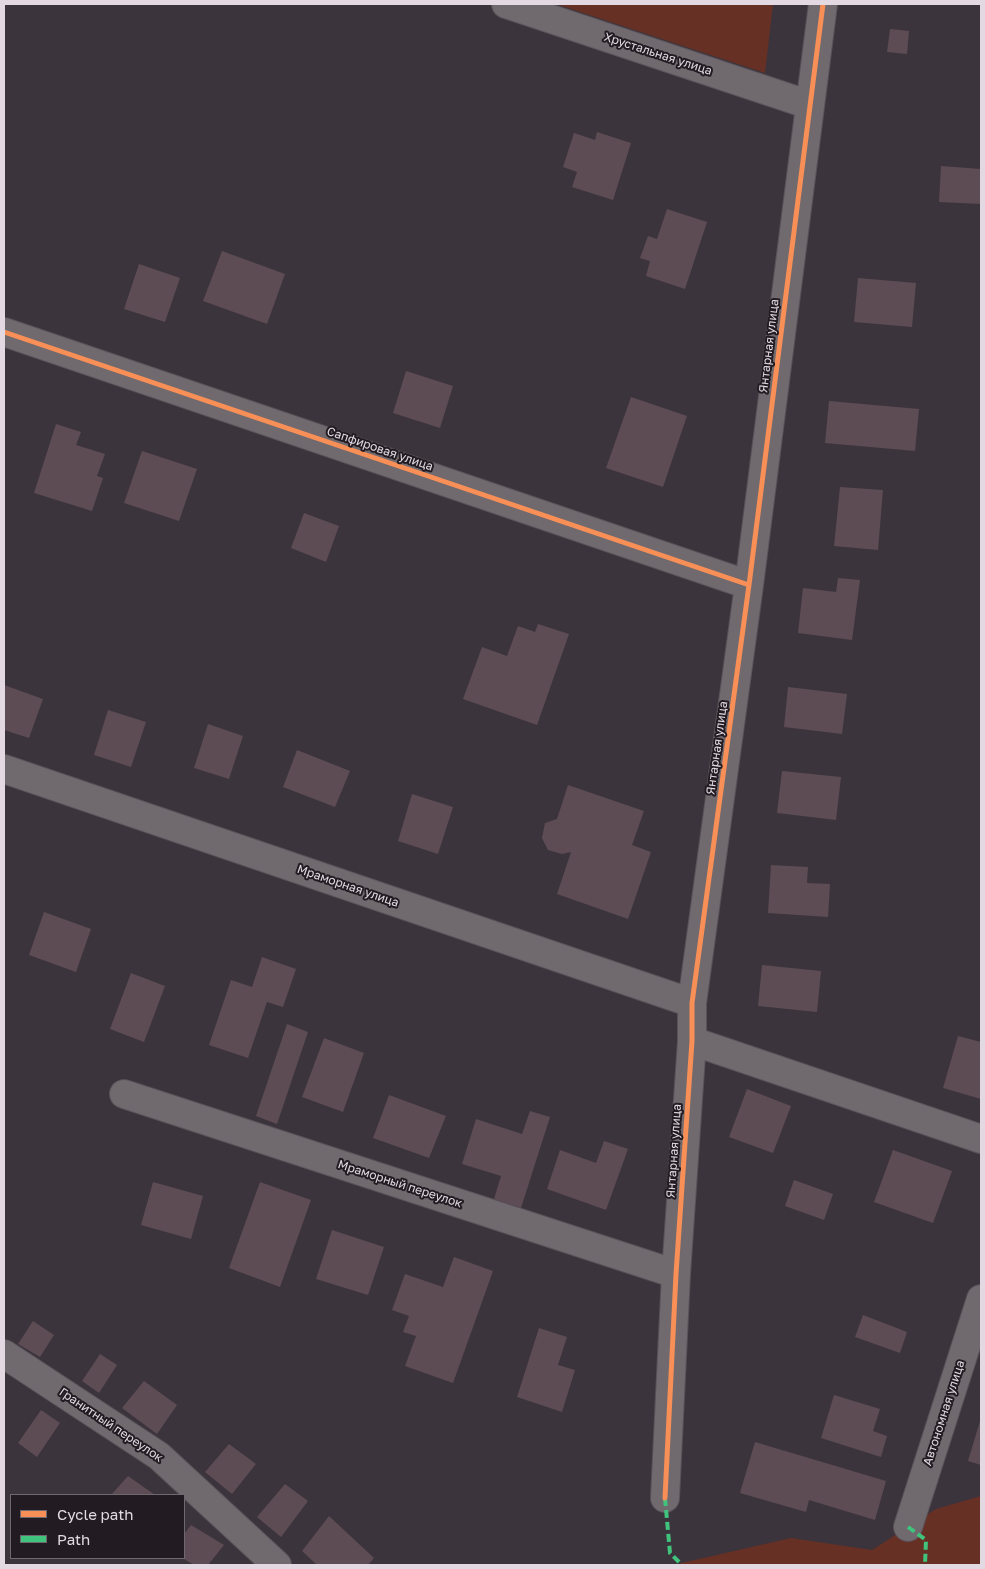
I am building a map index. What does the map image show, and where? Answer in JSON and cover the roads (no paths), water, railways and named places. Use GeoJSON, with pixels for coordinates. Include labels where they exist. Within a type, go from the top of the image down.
{"type":"FeatureCollection","features":[{"type":"Feature","properties":{"kind":"street","name":"Хрустальная улица"},"geometry":{"type":"LineString","coordinates":[[506,4],[810,105]]}},
{"type":"Feature","properties":{"kind":"street","name":"Янтарная улица"},"geometry":{"type":"LineString","coordinates":[[665,1498],[676,1274],[692,1041],[692,1003],[749,585],[823,4]]}},
{"type":"Feature","properties":{"kind":"street","name":"Сапфировая улица"},"geometry":{"type":"LineString","coordinates":[[4,332],[749,585]]}},
{"type":"Feature","properties":{"kind":"street","name":"Мраморная улица"},"geometry":{"type":"LineString","coordinates":[[4,769],[692,1003]]}},
{"type":"Feature","properties":{"kind":"street"},"geometry":{"type":"LineString","coordinates":[[692,1041],[981,1140]]}},
{"type":"Feature","properties":{"kind":"street","name":"Мраморный переулок"},"geometry":{"type":"LineString","coordinates":[[124,1094],[676,1274]]}},
{"type":"Feature","properties":{"kind":"street","name":"Автономная улица"},"geometry":{"type":"LineString","coordinates":[[908,1527],[981,1299]]}},
{"type":"Feature","properties":{"kind":"street","name":"Гранитный переулок"},"geometry":{"type":"LineString","coordinates":[[4,1354],[159,1456],[277,1565]]}}]}
